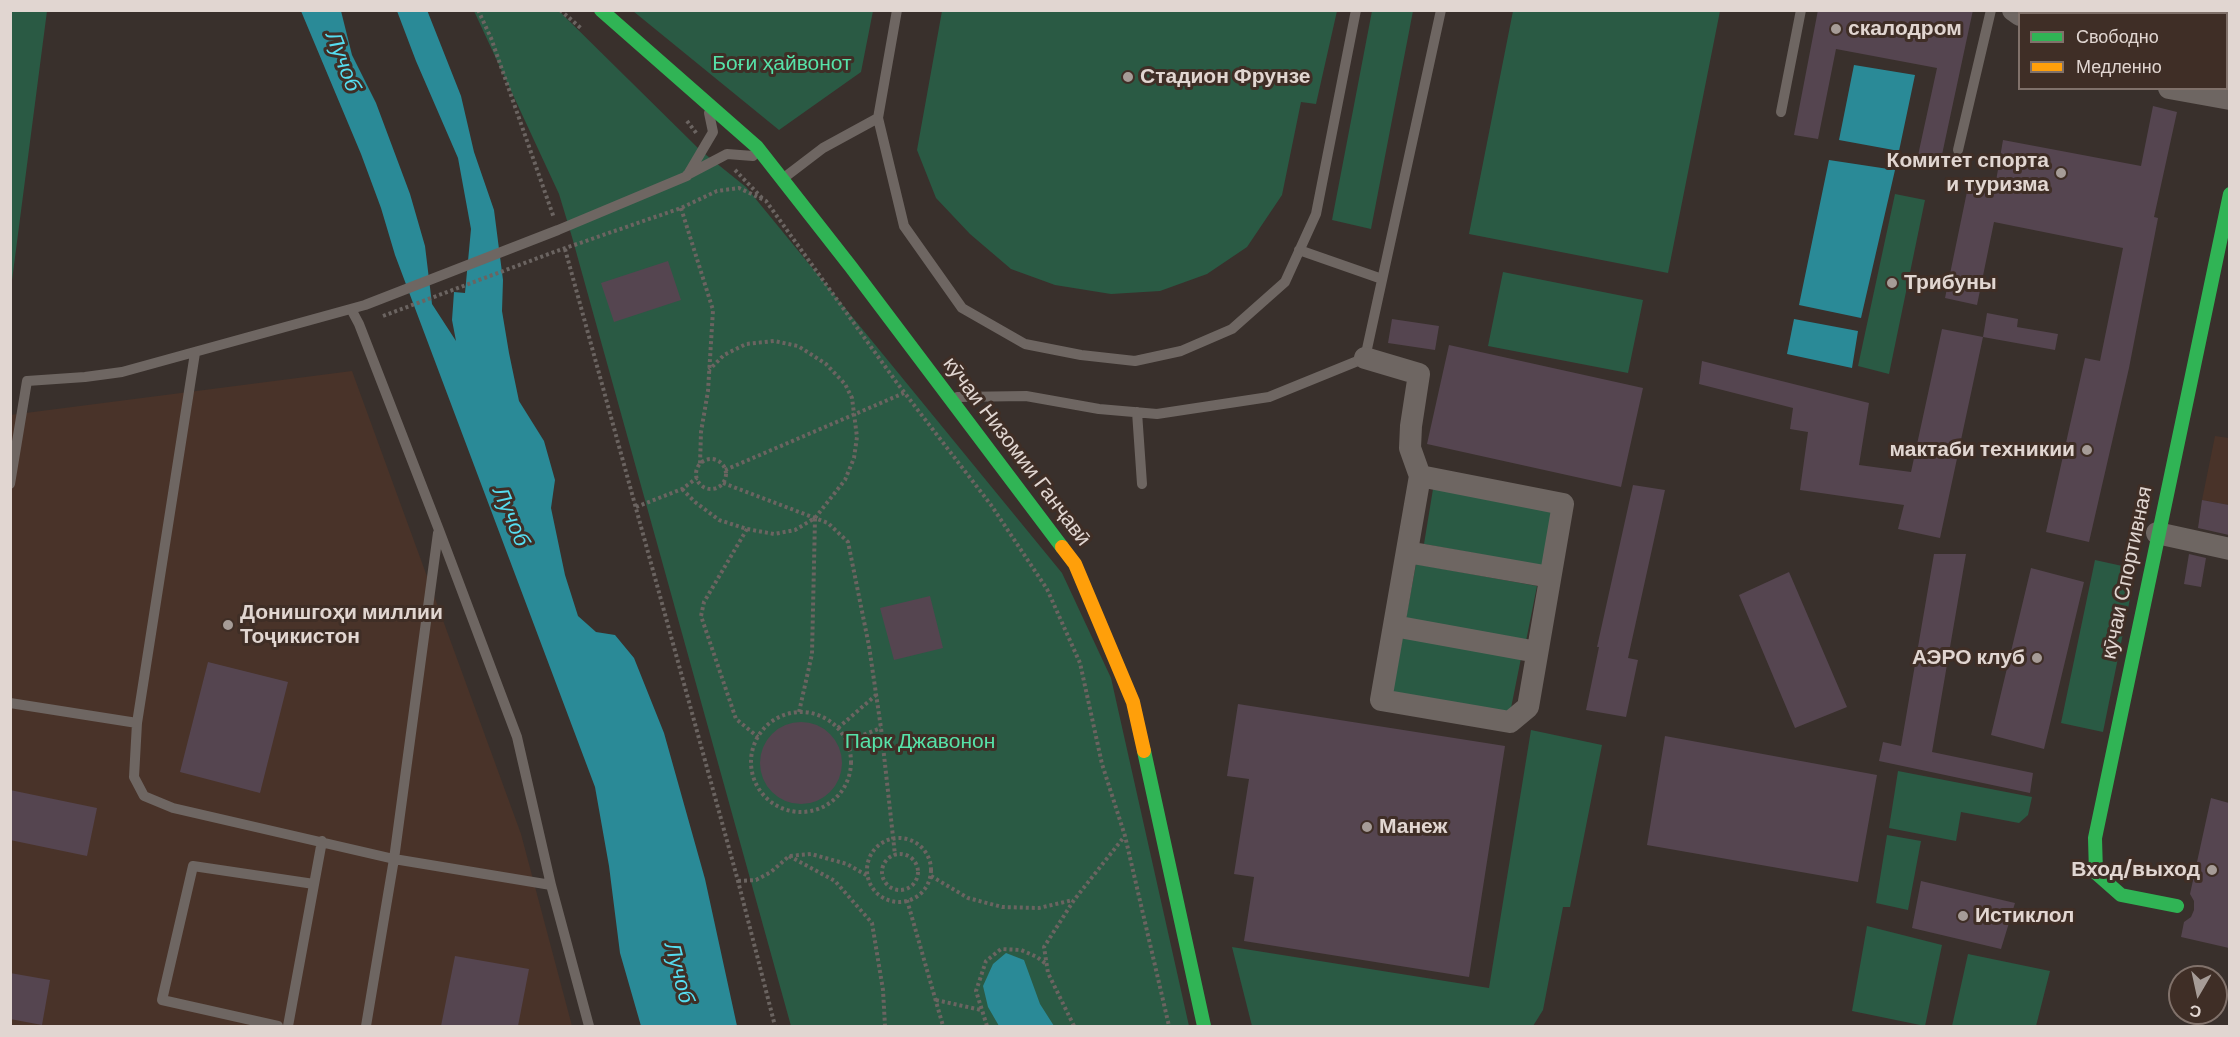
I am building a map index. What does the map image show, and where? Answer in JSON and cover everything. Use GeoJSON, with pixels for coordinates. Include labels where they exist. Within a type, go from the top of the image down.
{"type":"FeatureCollection","features":[{"type":"Feature","properties":{"kind":"street","name":"кӯчаи Низомии Ганҷавӣ"},"geometry":{"type":"LineString","coordinates":[[601,10],[757,147],[783,178],[1075,564],[1128,692],[1148,768],[1204,1026]]}},
{"type":"Feature","properties":{"kind":"street"},"geometry":{"type":"LineString","coordinates":[[2180,90],[2229,99]]}},
{"type":"Feature","properties":{"kind":"street","name":"кӯчаи Спортивная"},"geometry":{"type":"LineString","coordinates":[[2177,906],[2121,895],[2096,873],[2095,838],[2229,194]]}},
{"type":"Feature","properties":{"kind":"street"},"geometry":{"type":"LineString","coordinates":[[1365,358],[1419,374],[1410,448],[1420,476],[1381,700],[1510,722],[1527,707],[1563,504],[1420,476]]}},
{"type":"Feature","properties":{"kind":"street"},"geometry":{"type":"LineString","coordinates":[[2157,533],[2229,549]]}},
{"type":"Feature","properties":{"kind":"street"},"geometry":{"type":"LineString","coordinates":[[1407,552],[1550,577]]}},
{"type":"Feature","properties":{"kind":"street"},"geometry":{"type":"LineString","coordinates":[[1394,626],[1537,652]]}},
{"type":"Feature","properties":{"kind":"lane"},"geometry":{"type":"LineString","coordinates":[[897,10],[878,118],[904,226],[962,308],[1025,344],[1081,355],[1135,361],[1181,351],[1232,329],[1285,282],[1316,214],[1356,10]]}},
{"type":"Feature","properties":{"kind":"lane"},"geometry":{"type":"LineString","coordinates":[[950,397],[1026,396],[1099,409],[1157,414],[1269,397],[1365,358],[1441,10]]}},
{"type":"Feature","properties":{"kind":"lane"},"geometry":{"type":"LineString","coordinates":[[1781,112],[1801,10]]}},
{"type":"Feature","properties":{"kind":"lane"},"geometry":{"type":"LineString","coordinates":[[1958,150],[1991,10]]}},
{"type":"Feature","properties":{"kind":"lane"},"geometry":{"type":"LineString","coordinates":[[687,176],[713,132],[707,101]]}},
{"type":"Feature","properties":{"kind":"lane"},"geometry":{"type":"LineString","coordinates":[[783,178],[823,148],[878,118]]}},
{"type":"Feature","properties":{"kind":"lane"},"geometry":{"type":"LineString","coordinates":[[10,484],[27,381],[122,372],[365,305],[558,230],[687,176],[721,156],[743,154],[766,159]]}},
{"type":"Feature","properties":{"kind":"lane"},"geometry":{"type":"LineString","coordinates":[[1299,250],[1382,279]]}},
{"type":"Feature","properties":{"kind":"lane"},"geometry":{"type":"LineString","coordinates":[[351,309],[359,324],[518,737],[551,885],[589,1026]]}},
{"type":"Feature","properties":{"kind":"lane"},"geometry":{"type":"LineString","coordinates":[[195,353],[137,723],[134,777],[144,796],[173,807],[394,859],[551,885]]}},
{"type":"Feature","properties":{"kind":"lane"},"geometry":{"type":"LineString","coordinates":[[1137,412],[1142,484]]}},
{"type":"Feature","properties":{"kind":"lane"},"geometry":{"type":"LineString","coordinates":[[366,1026],[394,859],[439,530]]}},
{"type":"Feature","properties":{"kind":"lane"},"geometry":{"type":"LineString","coordinates":[[10,703],[137,723]]}},
{"type":"Feature","properties":{"kind":"lane"},"geometry":{"type":"LineString","coordinates":[[288,1026],[322,841]]}},
{"type":"Feature","properties":{"kind":"lane"},"geometry":{"type":"LineString","coordinates":[[278,1026],[162,1000],[193,866],[314,884]]}},
{"type":"Feature","properties":{"kind":"path"},"geometry":{"type":"LineString","coordinates":[[478,10],[491,38],[558,230]]}},
{"type":"Feature","properties":{"kind":"path"},"geometry":{"type":"LineString","coordinates":[[560,10],[591,36]]}},
{"type":"Feature","properties":{"kind":"path"},"geometry":{"type":"LineString","coordinates":[[685,118],[705,145]]}},
{"type":"Feature","properties":{"kind":"path"},"geometry":{"type":"LineString","coordinates":[[721,156],[766,201],[904,393],[991,505],[1047,589],[1080,663],[1102,764],[1125,836],[1169,1026]]}},
{"type":"Feature","properties":{"kind":"path"},"geometry":{"type":"LineString","coordinates":[[386,315],[554,252],[681,208],[717,191],[739,188],[766,201]]}},
{"type":"Feature","properties":{"kind":"path"},"geometry":{"type":"LineString","coordinates":[[681,208],[713,310],[708,391],[701,432],[700,464],[696,473],[699,483],[707,488],[716,488],[723,483],[725,470],[723,465],[714,459],[700,464]]}},
{"type":"Feature","properties":{"kind":"path"},"geometry":{"type":"LineString","coordinates":[[565,249],[738,881],[775,1026]]}},
{"type":"Feature","properties":{"kind":"path"},"geometry":{"type":"LineString","coordinates":[[682,489],[719,520],[747,529],[774,534],[795,530],[815,518],[845,480],[854,458],[857,437],[852,398],[845,384],[826,364],[798,346],[774,341],[746,344],[724,355],[709,370]]}},
{"type":"Feature","properties":{"kind":"path"},"geometry":{"type":"LineString","coordinates":[[725,470],[904,393]]}},
{"type":"Feature","properties":{"kind":"path"},"geometry":{"type":"LineString","coordinates":[[636,507],[682,489],[697,478]]}},
{"type":"Feature","properties":{"kind":"path"},"geometry":{"type":"LineString","coordinates":[[723,483],[828,523],[848,542],[869,646],[895,855]]}},
{"type":"Feature","properties":{"kind":"path"},"geometry":{"type":"LineString","coordinates":[[799,712],[812,654],[815,518]]}},
{"type":"Feature","properties":{"kind":"path"},"geometry":{"type":"LineString","coordinates":[[747,529],[704,602],[701,616],[736,719],[758,737]]}},
{"type":"Feature","properties":{"kind":"path"},"geometry":{"type":"LineString","coordinates":[[838,728],[876,695]]}},
{"type":"Feature","properties":{"kind":"path"},"geometry":{"type":"LineString","coordinates":[[799,712],[809,712],[825,717],[838,728],[848,741],[852,758],[850,774],[843,790],[832,802],[817,809],[801,812],[785,809],[770,801],[759,789],[753,774],[751,758],[758,737],[764,728],[777,718],[799,712]]}},
{"type":"Feature","properties":{"kind":"path"},"geometry":{"type":"LineString","coordinates":[[848,741],[881,728]]}},
{"type":"Feature","properties":{"kind":"path"},"geometry":{"type":"LineString","coordinates":[[1074,1026],[1048,973],[1044,947],[1074,900],[1125,836]]}},
{"type":"Feature","properties":{"kind":"path"},"geometry":{"type":"LineString","coordinates":[[893,838],[914,842],[928,856],[931,866],[931,876],[927,886],[921,894],[907,900],[892,901],[882,897],[874,890],[868,876],[869,858],[875,849],[893,838]]}},
{"type":"Feature","properties":{"kind":"path"},"geometry":{"type":"LineString","coordinates":[[901,853],[912,857],[918,867],[917,879],[904,889],[892,888],[883,879],[882,867],[889,857],[895,855],[901,853]]}},
{"type":"Feature","properties":{"kind":"path"},"geometry":{"type":"LineString","coordinates":[[738,881],[756,880],[789,856],[811,854],[847,864],[868,876]]}},
{"type":"Feature","properties":{"kind":"path"},"geometry":{"type":"LineString","coordinates":[[789,856],[836,881],[872,923],[883,990],[885,1026]]}},
{"type":"Feature","properties":{"kind":"path"},"geometry":{"type":"LineString","coordinates":[[931,876],[968,898],[1002,908],[1040,908],[1074,900]]}},
{"type":"Feature","properties":{"kind":"path"},"geometry":{"type":"LineString","coordinates":[[907,900],[943,1026]]}},
{"type":"Feature","properties":{"kind":"path"},"geometry":{"type":"LineString","coordinates":[[987,1026],[976,991],[986,961],[1001,949],[1021,950],[1047,965]]}},
{"type":"Feature","properties":{"kind":"path"},"geometry":{"type":"LineString","coordinates":[[936,1000],[981,1010]]}},
{"type":"Feature","properties":{"kind":"shaded area","name":"Донишгоҳи миллии Тоҷикистон"},"geometry":{"type":"Polygon","coordinates":[[[352,371],[521,834],[572,1026],[11,1026],[10,415],[352,371]]]}},
{"type":"Feature","properties":{"kind":"shaded area"},"geometry":{"type":"Polygon","coordinates":[[[2215,436],[2229,438],[2229,505],[2202,500],[2215,436]]]}},
{"type":"Feature","properties":{"kind":"green space"},"geometry":{"type":"Polygon","coordinates":[[[942,10],[1337,11],[1316,104],[1301,102],[1282,195],[1247,247],[1207,274],[1160,291],[1111,294],[1055,285],[1011,269],[970,234],[936,198],[917,150],[942,10]]]}},
{"type":"Feature","properties":{"kind":"green space"},"geometry":{"type":"Polygon","coordinates":[[[10,11],[47,11],[11,288],[10,11]]]}},
{"type":"Feature","properties":{"kind":"green space","name":"Парк Джавонон"},"geometry":{"type":"Polygon","coordinates":[[[474,11],[559,11],[700,150],[746,187],[1062,573],[1111,678],[1189,1026],[791,1026],[559,194],[474,11]]]}},
{"type":"Feature","properties":{"kind":"green space","name":"Боғи ҳайвонот"},"geometry":{"type":"Polygon","coordinates":[[[633,11],[873,11],[861,72],[779,130],[633,11]]]}},
{"type":"Feature","properties":{"kind":"green space"},"geometry":{"type":"Polygon","coordinates":[[[1372,11],[1413,11],[1371,229],[1332,220],[1372,11]]]}},
{"type":"Feature","properties":{"kind":"green space"},"geometry":{"type":"Polygon","coordinates":[[[1513,11],[1720,11],[1668,273],[1469,234],[1513,11]]]}},
{"type":"Feature","properties":{"kind":"green space","name":"Трибуны"},"geometry":{"type":"Polygon","coordinates":[[[1895,194],[1925,200],[1889,374],[1858,366],[1895,194]]]}},
{"type":"Feature","properties":{"kind":"green space"},"geometry":{"type":"Polygon","coordinates":[[[1503,272],[1643,300],[1628,373],[1488,346],[1503,272]]]}},
{"type":"Feature","properties":{"kind":"green space"},"geometry":{"type":"Polygon","coordinates":[[[1434,483],[1554,505],[1542,566],[1424,544],[1434,483]]]}},
{"type":"Feature","properties":{"kind":"green space"},"geometry":{"type":"Polygon","coordinates":[[[2095,560],[2136,569],[2103,732],[2061,723],[2095,560]]]}},
{"type":"Feature","properties":{"kind":"green space"},"geometry":{"type":"Polygon","coordinates":[[[1416,564],[1537,586],[1526,641],[1406,618],[1416,564]]]}},
{"type":"Feature","properties":{"kind":"green space"},"geometry":{"type":"Polygon","coordinates":[[[1403,636],[1521,658],[1510,713],[1392,692],[1403,636]]]}},
{"type":"Feature","properties":{"kind":"green space"},"geometry":{"type":"Polygon","coordinates":[[[1531,730],[1602,745],[1570,907],[1563,907],[1543,1010],[1533,1026],[1252,1026],[1232,947],[1489,988],[1531,730]]]}},
{"type":"Feature","properties":{"kind":"green space"},"geometry":{"type":"Polygon","coordinates":[[[1898,771],[2032,797],[2028,815],[2019,823],[1961,812],[1956,841],[1889,828],[1898,771]]]}},
{"type":"Feature","properties":{"kind":"green space"},"geometry":{"type":"Polygon","coordinates":[[[1887,835],[1921,841],[1908,910],[1876,903],[1887,835]]]}},
{"type":"Feature","properties":{"kind":"green space"},"geometry":{"type":"Polygon","coordinates":[[[1867,926],[1942,945],[1925,1026],[1852,1011],[1867,926]]]}},
{"type":"Feature","properties":{"kind":"green space"},"geometry":{"type":"Polygon","coordinates":[[[1968,954],[2050,971],[2036,1026],[1952,1026],[1968,954]]]}},
{"type":"Feature","properties":{"kind":"water","name":"Лучоб"},"geometry":{"type":"Polygon","coordinates":[[[427,10],[461,96],[474,152],[494,210],[503,280],[502,311],[509,353],[519,401],[544,441],[555,480],[551,508],[565,575],[578,616],[596,632],[615,635],[634,658],[664,733],[705,879],[737,1026],[641,1026],[620,953],[609,866],[595,787],[395,255],[361,154],[301,11],[341,11],[352,55],[376,103],[410,194],[425,246],[432,304],[456,341],[452,320],[454,292],[465,293],[471,229],[458,158],[397,11],[427,10]]]}},
{"type":"Feature","properties":{"kind":"water"},"geometry":{"type":"Polygon","coordinates":[[[1854,65],[1915,75],[1899,151],[1839,140],[1854,65]]]}},
{"type":"Feature","properties":{"kind":"water"},"geometry":{"type":"Polygon","coordinates":[[[1829,160],[1895,170],[1861,318],[1799,305],[1829,160]]]}},
{"type":"Feature","properties":{"kind":"water"},"geometry":{"type":"Polygon","coordinates":[[[1794,319],[1858,331],[1852,368],[1787,354],[1794,319]]]}},
{"type":"Feature","properties":{"kind":"water"},"geometry":{"type":"Polygon","coordinates":[[[1006,953],[1024,960],[1040,1004],[1054,1026],[999,1026],[988,1007],[983,986],[993,964],[1006,953]]]}},
{"type":"Feature","properties":{"kind":"building"},"geometry":{"type":"Polygon","coordinates":[[[1818,10],[1973,10],[1940,164],[1917,160],[1937,68],[1836,49],[1818,139],[1794,135],[1818,10]]]}},
{"type":"Feature","properties":{"kind":"building"},"geometry":{"type":"Polygon","coordinates":[[[2153,106],[2177,112],[2154,217],[2158,218],[2129,368],[2089,542],[2046,532],[2085,358],[2100,361],[2123,248],[1994,222],[1977,305],[1945,298],[1969,182],[1995,187],[2003,140],[2141,166],[2153,106]]]}},
{"type":"Feature","properties":{"kind":"building"},"geometry":{"type":"Polygon","coordinates":[[[668,261],[681,300],[614,322],[601,283],[668,261]]]}},
{"type":"Feature","properties":{"kind":"building"},"geometry":{"type":"Polygon","coordinates":[[[1987,313],[2018,319],[2017,327],[2058,334],[2055,350],[1983,337],[1987,313]]]}},
{"type":"Feature","properties":{"kind":"building"},"geometry":{"type":"Polygon","coordinates":[[[1392,319],[1439,326],[1435,350],[1388,343],[1392,319]]]}},
{"type":"Feature","properties":{"kind":"building"},"geometry":{"type":"Polygon","coordinates":[[[1942,329],[1983,337],[1940,538],[1898,529],[1904,505],[1800,490],[1808,432],[1790,429],[1793,408],[1699,384],[1702,361],[1869,403],[1859,465],[1911,472],[1942,329]]]}},
{"type":"Feature","properties":{"kind":"building"},"geometry":{"type":"Polygon","coordinates":[[[1449,345],[1643,388],[1621,487],[1427,444],[1449,345]]]}},
{"type":"Feature","properties":{"kind":"building"},"geometry":{"type":"Polygon","coordinates":[[[1633,485],[1665,490],[1628,658],[1638,660],[1626,717],[1586,710],[1599,647],[1597,647],[1633,485]]]}},
{"type":"Feature","properties":{"kind":"building"},"geometry":{"type":"Polygon","coordinates":[[[2202,500],[2229,505],[2229,535],[2198,528],[2202,500]]]}},
{"type":"Feature","properties":{"kind":"building"},"geometry":{"type":"Polygon","coordinates":[[[1934,554],[1966,554],[1932,752],[2033,773],[2030,793],[1879,761],[1883,742],[1901,746],[1934,554]]]}},
{"type":"Feature","properties":{"kind":"building"},"geometry":{"type":"Polygon","coordinates":[[[2189,554],[2206,558],[2201,587],[2184,584],[2189,554]]]}},
{"type":"Feature","properties":{"kind":"building","name":"АЭРО клуб"},"geometry":{"type":"Polygon","coordinates":[[[2031,568],[2084,582],[2044,749],[1991,735],[2031,568]]]}},
{"type":"Feature","properties":{"kind":"building"},"geometry":{"type":"Polygon","coordinates":[[[1789,572],[1847,707],[1795,728],[1739,595],[1789,572]]]}},
{"type":"Feature","properties":{"kind":"building"},"geometry":{"type":"Polygon","coordinates":[[[930,596],[943,648],[894,660],[880,608],[930,596]]]}},
{"type":"Feature","properties":{"kind":"building"},"geometry":{"type":"Polygon","coordinates":[[[208,662],[288,682],[260,793],[180,772],[208,662]]]}},
{"type":"Feature","properties":{"kind":"building","name":"Манеж"},"geometry":{"type":"Polygon","coordinates":[[[1238,704],[1505,746],[1469,977],[1244,941],[1254,877],[1234,874],[1249,779],[1227,776],[1238,704]]]}},
{"type":"Feature","properties":{"kind":"building"},"geometry":{"type":"Polygon","coordinates":[[[801,722],[817,725],[830,734],[839,747],[842,763],[839,779],[830,792],[817,801],[801,804],[785,801],[772,792],[763,779],[760,763],[763,747],[772,734],[785,725],[801,722]]]}},
{"type":"Feature","properties":{"kind":"building"},"geometry":{"type":"Polygon","coordinates":[[[1665,736],[1877,775],[1858,882],[1647,845],[1665,736]]]}},
{"type":"Feature","properties":{"kind":"building"},"geometry":{"type":"Polygon","coordinates":[[[10,790],[97,808],[87,856],[10,840],[10,790]]]}},
{"type":"Feature","properties":{"kind":"building","name":"Вход/выход"},"geometry":{"type":"Polygon","coordinates":[[[2211,798],[2229,803],[2229,948],[2181,937],[2184,922],[2191,917],[2194,910],[2194,901],[2190,894],[2211,798]]]}},
{"type":"Feature","properties":{"kind":"building","name":"Истиклол"},"geometry":{"type":"Polygon","coordinates":[[[1921,881],[2015,903],[2001,949],[1912,928],[1921,881]]]}},
{"type":"Feature","properties":{"kind":"building"},"geometry":{"type":"Polygon","coordinates":[[[455,956],[529,969],[518,1026],[441,1026],[455,956]]]}},
{"type":"Feature","properties":{"kind":"building"},"geometry":{"type":"Polygon","coordinates":[[[10,973],[50,980],[42,1025],[10,1019],[10,973]]]}},
{"type":"Feature","properties":{"kind":"traffic: fast"},"geometry":{"type":"LineString","coordinates":[[601,10],[757,147],[851,267],[1062,547]]}},
{"type":"Feature","properties":{"kind":"traffic: fast"},"geometry":{"type":"LineString","coordinates":[[2177,906],[2121,895],[2096,873],[2095,838],[2230,194]]}},
{"type":"Feature","properties":{"kind":"traffic: fast"},"geometry":{"type":"LineString","coordinates":[[1144,751],[1204,1026]]}},
{"type":"Feature","properties":{"kind":"traffic: slow"},"geometry":{"type":"LineString","coordinates":[[1062,547],[1075,564],[1133,702],[1144,751]]}},
{"type":"Feature","properties":{"kind":"place","name":"скалодром"},"geometry":{"type":"Point","coordinates":[1836,29]}},
{"type":"Feature","properties":{"kind":"place","name":"Стадион Фрунзе"},"geometry":{"type":"Point","coordinates":[1128,77]}},
{"type":"Feature","properties":{"kind":"place","name":"Комитет спорта и туризма"},"geometry":{"type":"Point","coordinates":[2061,173]}},
{"type":"Feature","properties":{"kind":"place","name":"Трибуны"},"geometry":{"type":"Point","coordinates":[1892,283]}},
{"type":"Feature","properties":{"kind":"place","name":"мактаби техникии"},"geometry":{"type":"Point","coordinates":[2087,450]}},
{"type":"Feature","properties":{"kind":"place","name":"Донишгоҳи миллии Тоҷикистон"},"geometry":{"type":"Point","coordinates":[228,625]}},
{"type":"Feature","properties":{"kind":"place","name":"АЭРО клуб"},"geometry":{"type":"Point","coordinates":[2037,658]}},
{"type":"Feature","properties":{"kind":"place","name":"Манеж"},"geometry":{"type":"Point","coordinates":[1367,827]}},
{"type":"Feature","properties":{"kind":"place","name":"Вход/выход"},"geometry":{"type":"Point","coordinates":[2212,870]}},
{"type":"Feature","properties":{"kind":"place","name":"Истиклол"},"geometry":{"type":"Point","coordinates":[1963,916]}}]}
